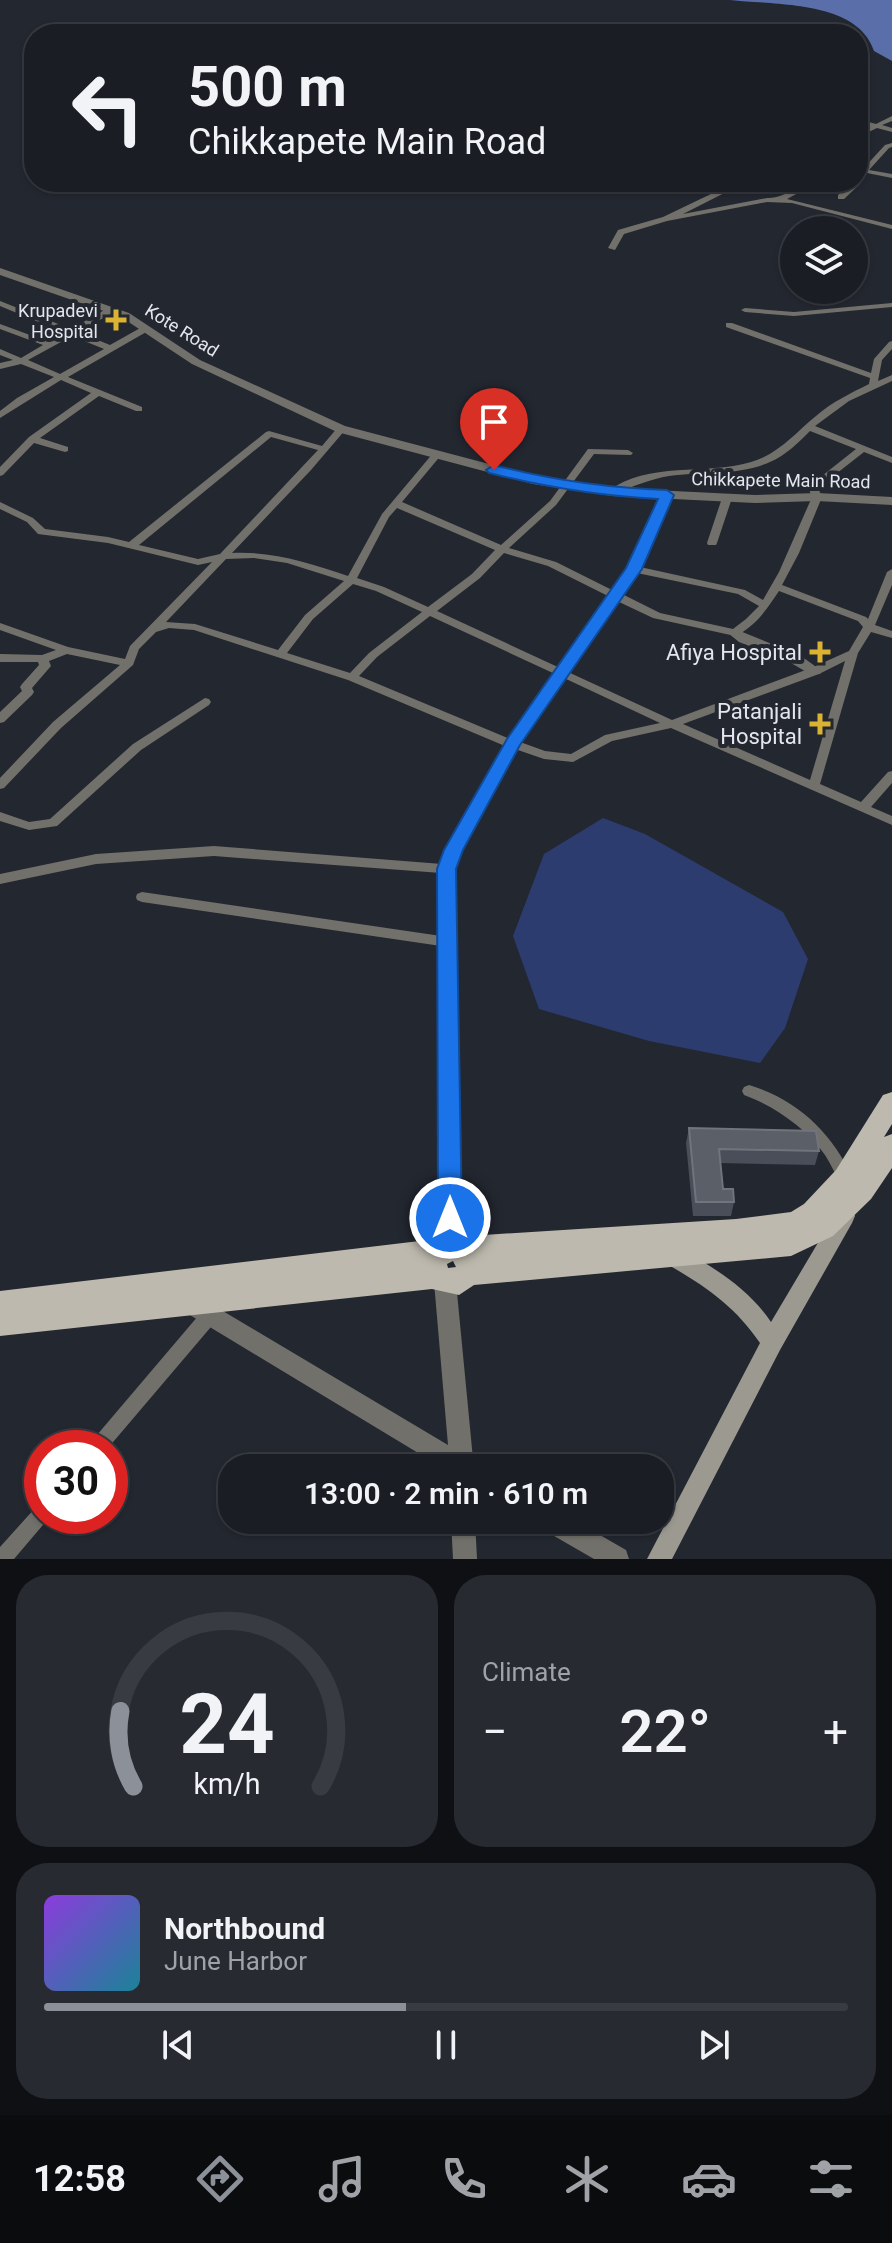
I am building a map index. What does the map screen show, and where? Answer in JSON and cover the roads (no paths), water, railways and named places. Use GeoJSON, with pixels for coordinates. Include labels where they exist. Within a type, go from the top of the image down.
{"type":"FeatureCollection","features":[{"type":"Feature","properties":{"kind":"main road"},"geometry":{"type":"LineString","coordinates":[[659,1559],[892,1102]]}},
{"type":"Feature","properties":{"kind":"main road"},"geometry":{"type":"LineString","coordinates":[[0,1304],[187,1291],[769,1228],[796,1223],[846,1193],[891,1150]]}},
{"type":"Feature","properties":{"kind":"main road"},"geometry":{"type":"LineString","coordinates":[[450,1264],[673,1256],[791,1244],[814,1237],[834,1223],[846,1193]]}},
{"type":"Feature","properties":{"kind":"main road"},"geometry":{"type":"LineString","coordinates":[[673,1256],[728,1288],[743,1301],[772,1342]]}},
{"type":"Feature","properties":{"kind":"main road"},"geometry":{"type":"LineString","coordinates":[[0,1323],[187,1291]]}},
{"type":"Feature","properties":{"kind":"street"},"geometry":{"type":"LineString","coordinates":[[868,130],[892,118]]}},
{"type":"Feature","properties":{"kind":"street"},"geometry":{"type":"LineString","coordinates":[[868,124],[892,130]]}},
{"type":"Feature","properties":{"kind":"street"},"geometry":{"type":"LineString","coordinates":[[868,164],[892,145]]}},
{"type":"Feature","properties":{"kind":"street"},"geometry":{"type":"LineString","coordinates":[[868,171],[892,176]]}},
{"type":"Feature","properties":{"kind":"street"},"geometry":{"type":"LineString","coordinates":[[666,219],[721,192]]}},
{"type":"Feature","properties":{"kind":"street"},"geometry":{"type":"LineString","coordinates":[[612,248],[621,232],[666,219],[779,200],[795,192]]}},
{"type":"Feature","properties":{"kind":"street"},"geometry":{"type":"LineString","coordinates":[[841,197],[847,192]]}},
{"type":"Feature","properties":{"kind":"street"},"geometry":{"type":"LineString","coordinates":[[779,200],[892,227]]}},
{"type":"Feature","properties":{"kind":"street","name":"Kote Road"},"geometry":{"type":"LineString","coordinates":[[0,271],[125,315],[196,362],[341,429]]}},
{"type":"Feature","properties":{"kind":"street"},"geometry":{"type":"LineString","coordinates":[[0,303],[112,349]]}},
{"type":"Feature","properties":{"kind":"street"},"geometry":{"type":"LineString","coordinates":[[745,310],[794,314],[892,305]]}},
{"type":"Feature","properties":{"kind":"street"},"geometry":{"type":"LineString","coordinates":[[0,366],[21,361],[111,310]]}},
{"type":"Feature","properties":{"kind":"street"},"geometry":{"type":"LineString","coordinates":[[729,325],[873,381]]}},
{"type":"Feature","properties":{"kind":"street"},"geometry":{"type":"LineString","coordinates":[[0,326],[47,344]]}},
{"type":"Feature","properties":{"kind":"street"},"geometry":{"type":"LineString","coordinates":[[0,415],[20,400],[145,329]]}},
{"type":"Feature","properties":{"kind":"street"},"geometry":{"type":"LineString","coordinates":[[873,381],[878,359],[892,344]]}},
{"type":"Feature","properties":{"kind":"street"},"geometry":{"type":"LineString","coordinates":[[0,352],[139,409]]}},
{"type":"Feature","properties":{"kind":"street"},"geometry":{"type":"LineString","coordinates":[[612,492],[632,482],[666,474],[731,469],[765,460],[787,449],[823,414],[873,381],[892,378]]}},
{"type":"Feature","properties":{"kind":"street"},"geometry":{"type":"LineString","coordinates":[[0,473],[32,439],[98,392]]}},
{"type":"Feature","properties":{"kind":"street"},"geometry":{"type":"LineString","coordinates":[[808,427],[892,460]]}},
{"type":"Feature","properties":{"kind":"street"},"geometry":{"type":"LineString","coordinates":[[0,785],[57,725],[129,663],[134,648],[341,429]]}},
{"type":"Feature","properties":{"kind":"street","name":"Chikkapete Main Road"},"geometry":{"type":"LineString","coordinates":[[341,429],[538,481],[612,492],[892,501]]}},
{"type":"Feature","properties":{"kind":"street"},"geometry":{"type":"LineString","coordinates":[[131,546],[269,434],[324,449]]}},
{"type":"Feature","properties":{"kind":"street"},"geometry":{"type":"LineString","coordinates":[[32,439],[65,449]]}},
{"type":"Feature","properties":{"kind":"street"},"geometry":{"type":"LineString","coordinates":[[735,633],[765,605],[777,587],[817,497],[813,487],[861,450]]}},
{"type":"Feature","properties":{"kind":"street"},"geometry":{"type":"LineString","coordinates":[[352,677],[373,655],[476,576],[569,486],[591,451],[628,453]]}},
{"type":"Feature","properties":{"kind":"street"},"geometry":{"type":"LineString","coordinates":[[280,655],[309,617],[351,580],[395,503],[437,454]]}},
{"type":"Feature","properties":{"kind":"street"},"geometry":{"type":"LineString","coordinates":[[462,1454],[450,1264],[447,869],[453,850],[513,743],[614,593],[634,569],[667,495]]}},
{"type":"Feature","properties":{"kind":"street"},"geometry":{"type":"LineString","coordinates":[[712,543],[727,498]]}},
{"type":"Feature","properties":{"kind":"street"},"geometry":{"type":"LineString","coordinates":[[395,503],[502,549],[552,564],[657,616],[735,633],[745,641],[806,664],[815,671]]}},
{"type":"Feature","properties":{"kind":"street"},"geometry":{"type":"LineString","coordinates":[[0,505],[30,520],[42,532],[65,533],[198,562],[224,556],[254,555],[288,560],[380,589],[672,724],[892,821]]}},
{"type":"Feature","properties":{"kind":"street"},"geometry":{"type":"LineString","coordinates":[[634,569],[741,592],[765,605]]}},
{"type":"Feature","properties":{"kind":"street"},"geometry":{"type":"LineString","coordinates":[[814,785],[853,653],[869,627],[892,572]]}},
{"type":"Feature","properties":{"kind":"street"},"geometry":{"type":"LineString","coordinates":[[777,587],[862,619],[869,627],[892,635]]}},
{"type":"Feature","properties":{"kind":"street"},"geometry":{"type":"LineString","coordinates":[[152,630],[168,625],[195,627],[352,677],[544,755],[573,758],[609,738],[672,724],[815,671],[853,653]]}},
{"type":"Feature","properties":{"kind":"street"},"geometry":{"type":"LineString","coordinates":[[0,626],[66,650],[129,663]]}},
{"type":"Feature","properties":{"kind":"street"},"geometry":{"type":"LineString","coordinates":[[0,658],[43,659],[66,650]]}},
{"type":"Feature","properties":{"kind":"street"},"geometry":{"type":"LineString","coordinates":[[0,719],[28,692],[26,687],[45,666],[43,659]]}},
{"type":"Feature","properties":{"kind":"street"},"geometry":{"type":"LineString","coordinates":[[0,816],[29,826],[53,823],[137,747],[205,702]]}},
{"type":"Feature","properties":{"kind":"street"},"geometry":{"type":"LineString","coordinates":[[864,807],[892,775]]}},
{"type":"Feature","properties":{"kind":"street"},"geometry":{"type":"LineString","coordinates":[[0,879],[96,859],[214,851],[447,869]]}},
{"type":"Feature","properties":{"kind":"street"},"geometry":{"type":"LineString","coordinates":[[142,897],[448,942]]}},
{"type":"Feature","properties":{"kind":"street"},"geometry":{"type":"LineString","coordinates":[[749,1091],[758,1093],[802,1123],[828,1148],[846,1193]]}},
{"type":"Feature","properties":{"kind":"street"},"geometry":{"type":"LineString","coordinates":[[187,1291],[210,1315],[441,1454]]}},
{"type":"Feature","properties":{"kind":"street"},"geometry":{"type":"LineString","coordinates":[[112,1430],[210,1315]]}},
{"type":"Feature","properties":{"kind":"street"},"geometry":{"type":"LineString","coordinates":[[2,1559],[24,1534]]}},
{"type":"Feature","properties":{"kind":"street"},"geometry":{"type":"LineString","coordinates":[[464,1534],[465,1559]]}},
{"type":"Feature","properties":{"kind":"street"},"geometry":{"type":"LineString","coordinates":[[575,1534],[617,1559]]}},
{"type":"Feature","properties":{"kind":"place","name":"Krupadevi Hospital"},"geometry":{"type":"Point","coordinates":[116,320]}},
{"type":"Feature","properties":{"kind":"place","name":"Afiya Hospital"},"geometry":{"type":"Point","coordinates":[820,652]}},
{"type":"Feature","properties":{"kind":"place","name":"Patanjali Hospital"},"geometry":{"type":"Point","coordinates":[820,724]}}]}
